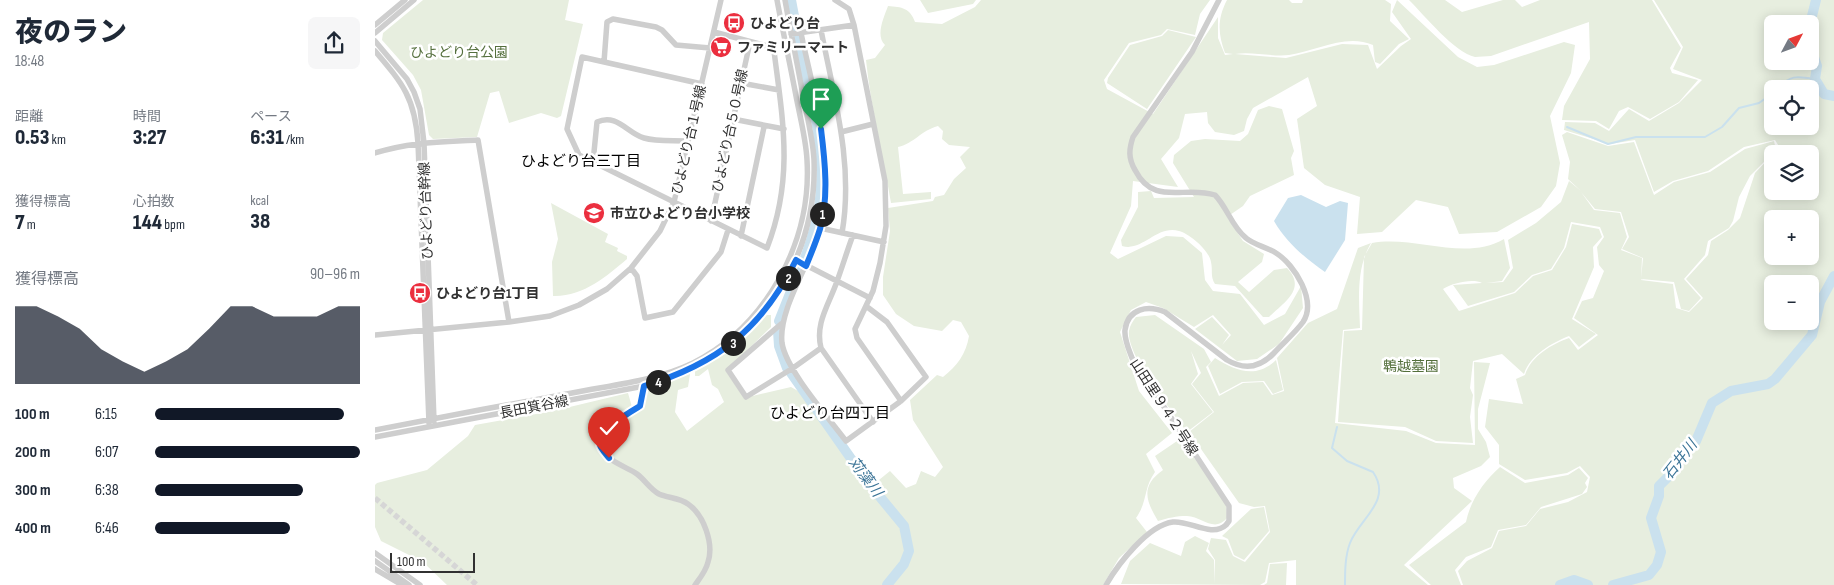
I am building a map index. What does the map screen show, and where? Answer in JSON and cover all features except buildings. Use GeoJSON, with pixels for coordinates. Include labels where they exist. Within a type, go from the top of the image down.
{"type":"FeatureCollection","features":[{"type":"Feature","properties":{"kind":"street"},"geometry":{"type":"LineString","coordinates":[[375,25],[405,0]]}},
{"type":"Feature","properties":{"kind":"street"},"geometry":{"type":"LineString","coordinates":[[375,33],[414,0]]}},
{"type":"Feature","properties":{"kind":"street","name":"ひよどり台１号線"},"geometry":{"type":"LineString","coordinates":[[375,335],[509,322],[550,316],[579,304],[607,289],[631,268],[660,231],[674,202],[721,0]]}},
{"type":"Feature","properties":{"kind":"street","name":"長田箕谷線"},"geometry":{"type":"LineString","coordinates":[[375,436],[645,379],[692,363],[727,339],[747,322],[771,292],[791,256],[806,203],[807,159],[777,0]]}},
{"type":"Feature","properties":{"kind":"street","name":"長田箕谷線"},"geometry":{"type":"LineString","coordinates":[[375,430],[432,423],[644,386],[672,378],[694,367],[732,344],[752,327],[777,296],[796,260],[812,205],[814,158],[785,0]]}},
{"type":"Feature","properties":{"kind":"street"},"geometry":{"type":"LineString","coordinates":[[835,0],[849,9],[854,25],[885,181],[885,242],[870,298],[855,329],[857,338],[901,401]]}},
{"type":"Feature","properties":{"kind":"street","name":"山田里９４２号線"},"geometry":{"type":"LineString","coordinates":[[1106,585],[1119,563],[1160,526],[1175,522],[1217,530],[1225,525],[1230,513],[1229,506],[1132,358],[1125,329],[1133,314],[1145,308],[1165,312],[1227,360],[1250,367],[1263,363],[1271,357],[1306,316],[1307,302],[1297,272],[1289,262],[1247,239],[1215,195],[1185,192],[1166,194],[1152,190],[1143,182],[1131,161],[1129,148],[1133,137],[1191,52],[1219,0]]}},
{"type":"Feature","properties":{"kind":"street"},"geometry":{"type":"LineString","coordinates":[[604,62],[607,22],[613,19],[656,27],[662,30],[676,45],[710,48]]}},
{"type":"Feature","properties":{"kind":"street"},"geometry":{"type":"LineString","coordinates":[[791,34],[854,25]]}},
{"type":"Feature","properties":{"kind":"street"},"geometry":{"type":"LineString","coordinates":[[821,30],[841,132],[847,182],[842,233]]}},
{"type":"Feature","properties":{"kind":"street"},"geometry":{"type":"LineString","coordinates":[[702,84],[582,57],[567,130],[579,155],[767,248],[779,216],[785,162],[774,51],[771,46],[714,32]]}},
{"type":"Feature","properties":{"kind":"street"},"geometry":{"type":"LineString","coordinates":[[801,33],[825,161],[820,228],[781,324],[728,370],[746,397],[821,348]]}},
{"type":"Feature","properties":{"kind":"street","name":"ひよどり台幹線"},"geometry":{"type":"LineString","coordinates":[[375,41],[407,79],[420,109],[432,423]]}},
{"type":"Feature","properties":{"kind":"street","name":"ひよどり台５０号線"},"geometry":{"type":"LineString","coordinates":[[711,220],[750,42]]}},
{"type":"Feature","properties":{"kind":"street","name":"ひよどり台幹線"},"geometry":{"type":"LineString","coordinates":[[375,50],[409,95],[421,143]]}},
{"type":"Feature","properties":{"kind":"street"},"geometry":{"type":"LineString","coordinates":[[741,83],[779,90]]}},
{"type":"Feature","properties":{"kind":"street"},"geometry":{"type":"LineString","coordinates":[[593,162],[597,122],[603,120],[622,124],[644,138],[688,141]]}},
{"type":"Feature","properties":{"kind":"street"},"geometry":{"type":"LineString","coordinates":[[733,120],[783,129]]}},
{"type":"Feature","properties":{"kind":"street"},"geometry":{"type":"LineString","coordinates":[[841,132],[873,124]]}},
{"type":"Feature","properties":{"kind":"street"},"geometry":{"type":"LineString","coordinates":[[741,236],[764,127]]}},
{"type":"Feature","properties":{"kind":"street"},"geometry":{"type":"LineString","coordinates":[[375,153],[398,146],[421,143],[477,140],[509,322]]}},
{"type":"Feature","properties":{"kind":"street"},"geometry":{"type":"LineString","coordinates":[[820,228],[885,242]]}},
{"type":"Feature","properties":{"kind":"street"},"geometry":{"type":"LineString","coordinates":[[631,268],[637,276],[645,318],[673,312],[721,252],[728,230]]}},
{"type":"Feature","properties":{"kind":"street"},"geometry":{"type":"LineString","coordinates":[[853,235],[837,282],[820,321],[818,338],[821,348],[873,422]]}},
{"type":"Feature","properties":{"kind":"street"},"geometry":{"type":"LineString","coordinates":[[791,256],[806,266],[870,298]]}},
{"type":"Feature","properties":{"kind":"street"},"geometry":{"type":"LineString","coordinates":[[781,324],[784,350],[793,368],[846,441],[901,401],[926,377],[887,322],[866,306]]}},
{"type":"Feature","properties":{"kind":"street"},"geometry":{"type":"LineString","coordinates":[[644,386],[640,406],[607,429],[600,440],[600,446],[609,458],[638,474],[652,490],[685,502],[698,515],[708,538],[710,552],[705,570],[695,585]]}},
{"type":"Feature","properties":{"kind":"street"},"geometry":{"type":"LineString","coordinates":[[375,553],[420,585]]}},
{"type":"Feature","properties":{"kind":"street"},"geometry":{"type":"LineString","coordinates":[[375,561],[409,585]]}},
{"type":"Feature","properties":{"kind":"street"},"geometry":{"type":"LineString","coordinates":[[375,569],[402,585]]}},
{"type":"Feature","properties":{"kind":"green space","name":"ひよどり台公園"},"geometry":{"type":"Polygon","coordinates":[[[423,0],[569,0],[565,20],[583,24],[561,116],[557,118],[541,113],[509,123],[499,91],[490,93],[477,137],[433,139],[429,135],[421,90],[413,75],[382,40],[383,33],[423,0]]]}},
{"type":"Feature","properties":{"kind":"green space"},"geometry":{"type":"Polygon","coordinates":[[[920,0],[976,0],[973,4],[928,13],[920,0]]]}},
{"type":"Feature","properties":{"kind":"green space"},"geometry":{"type":"Polygon","coordinates":[[[981,0],[1210,0],[1200,14],[1195,35],[1167,29],[1161,35],[1129,43],[1104,80],[1107,89],[1153,114],[1218,17],[1218,38],[1225,55],[1233,54],[1225,53],[1220,33],[1221,14],[1227,0],[1289,0],[1292,3],[1302,3],[1303,0],[1385,0],[1391,4],[1390,21],[1409,39],[1399,44],[1380,64],[1375,62],[1373,45],[1352,41],[1331,44],[1289,55],[1235,54],[1286,58],[1342,44],[1368,45],[1377,69],[1411,39],[1392,12],[1397,0],[1458,57],[1477,67],[1494,65],[1564,42],[1575,45],[1571,73],[1550,116],[1560,163],[1556,186],[1541,207],[1497,232],[1459,234],[1448,207],[1416,200],[1382,232],[1357,234],[1360,197],[1325,185],[1304,168],[1297,119],[1317,106],[1308,77],[1253,108],[1247,119],[1244,131],[1234,135],[1215,132],[1208,123],[1207,112],[1185,114],[1179,138],[1161,159],[1178,187],[1133,181],[1131,206],[1110,253],[1118,259],[1166,236],[1183,237],[1202,253],[1205,280],[1213,291],[1240,294],[1264,325],[1285,314],[1301,286],[1303,308],[1279,344],[1257,359],[1237,361],[1195,329],[1212,317],[1229,335],[1222,345],[1231,335],[1213,315],[1194,327],[1163,308],[1146,302],[1131,310],[1120,332],[1139,391],[1172,433],[1146,454],[1155,472],[1136,518],[1147,532],[1119,558],[1103,585],[447,585],[423,562],[381,541],[375,527],[375,485],[427,470],[468,436],[475,425],[553,411],[628,393],[632,407],[651,387],[690,374],[688,387],[678,390],[675,412],[687,431],[724,402],[718,389],[712,385],[708,369],[699,376],[695,376],[695,371],[733,346],[765,315],[771,315],[771,327],[726,371],[744,398],[791,387],[798,391],[874,484],[890,471],[906,488],[916,484],[921,471],[935,477],[943,467],[913,420],[910,400],[937,375],[943,377],[953,368],[963,354],[969,336],[961,322],[953,320],[942,331],[914,326],[896,314],[883,295],[883,277],[890,231],[888,208],[933,201],[935,197],[944,195],[954,179],[966,168],[960,157],[970,147],[949,145],[942,139],[943,131],[938,126],[909,143],[898,147],[903,194],[931,192],[931,199],[891,203],[866,60],[875,58],[885,45],[882,41],[881,32],[888,6],[905,9],[911,14],[915,22],[942,24],[975,7],[981,0]]]}},
{"type":"Feature","properties":{"kind":"green space"},"geometry":{"type":"Polygon","coordinates":[[[1409,0],[1445,0],[1462,12],[1503,0],[1515,0],[1522,7],[1540,0],[1652,0],[1681,48],[1670,68],[1672,73],[1698,80],[1679,102],[1650,119],[1628,107],[1619,111],[1609,129],[1596,121],[1562,120],[1564,106],[1590,59],[1589,22],[1491,56],[1475,57],[1458,49],[1409,0]]]}},
{"type":"Feature","properties":{"kind":"green space","name":"鵯越墓園"},"geometry":{"type":"Polygon","coordinates":[[[1654,0],[1834,0],[1834,585],[1463,585],[1458,571],[1467,561],[1492,548],[1499,531],[1526,526],[1540,509],[1568,502],[1587,492],[1590,477],[1580,466],[1567,473],[1525,480],[1499,464],[1499,445],[1485,427],[1489,399],[1523,404],[1516,379],[1525,375],[1532,362],[1543,352],[1569,338],[1578,350],[1598,335],[1574,318],[1582,301],[1593,298],[1604,271],[1599,265],[1597,247],[1604,237],[1600,227],[1571,222],[1564,248],[1551,269],[1532,275],[1514,292],[1468,306],[1453,285],[1482,283],[1473,281],[1463,282],[1452,285],[1443,289],[1459,311],[1515,293],[1533,276],[1552,270],[1566,247],[1572,224],[1599,229],[1602,237],[1593,247],[1594,267],[1572,319],[1596,334],[1579,347],[1569,336],[1556,342],[1536,355],[1524,374],[1502,354],[1473,361],[1470,388],[1473,395],[1470,417],[1473,443],[1436,441],[1405,427],[1338,422],[1344,331],[1362,330],[1364,257],[1372,243],[1388,241],[1473,248],[1489,245],[1504,239],[1510,268],[1502,281],[1486,283],[1503,282],[1513,268],[1508,240],[1536,223],[1561,202],[1569,181],[1581,191],[1568,179],[1570,162],[1562,135],[1567,132],[1608,146],[1634,142],[1654,195],[1674,182],[1710,172],[1745,149],[1774,141],[1775,145],[1764,145],[1764,162],[1750,176],[1739,197],[1733,221],[1729,228],[1708,241],[1705,255],[1684,279],[1701,298],[1689,311],[1681,309],[1674,282],[1641,279],[1673,284],[1676,308],[1689,312],[1703,298],[1686,279],[1708,255],[1711,241],[1728,230],[1740,218],[1755,173],[1764,163],[1764,200],[1819,200],[1819,145],[1778,145],[1775,140],[1744,147],[1708,171],[1673,181],[1654,192],[1635,140],[1610,144],[1564,130],[1565,122],[1595,123],[1609,131],[1629,109],[1649,121],[1679,103],[1702,80],[1673,69],[1683,47],[1654,0]],[[1581,192],[1594,210],[1620,213],[1627,237],[1621,250],[1642,258],[1641,278],[1643,258],[1622,249],[1629,237],[1621,212],[1595,209],[1581,192]]]}},
{"type":"Feature","properties":{"kind":"green space"},"geometry":{"type":"Polygon","coordinates":[[[1168,30],[1196,37],[1147,109],[1107,83],[1108,78],[1130,45],[1162,36],[1168,30]]]}},
{"type":"Feature","properties":{"kind":"green space"},"geometry":{"type":"Polygon","coordinates":[[[1269,106],[1282,109],[1294,151],[1291,158],[1294,175],[1250,196],[1243,206],[1227,217],[1243,241],[1264,254],[1262,262],[1238,282],[1249,292],[1274,270],[1287,268],[1293,276],[1295,282],[1291,295],[1269,317],[1263,317],[1235,286],[1215,284],[1210,257],[1198,243],[1183,233],[1171,230],[1163,232],[1130,247],[1122,246],[1121,240],[1138,207],[1138,192],[1151,191],[1154,198],[1194,197],[1173,163],[1174,155],[1191,141],[1205,139],[1240,141],[1248,134],[1258,110],[1269,106]]]}},
{"type":"Feature","properties":{"kind":"green space"},"geometry":{"type":"Polygon","coordinates":[[[551,203],[608,234],[605,242],[618,248],[617,251],[627,256],[627,259],[603,278],[584,289],[574,293],[553,296],[552,262],[558,239],[551,203]]]}},
{"type":"Feature","properties":{"kind":"green space"},"geometry":{"type":"Polygon","coordinates":[[[1371,243],[1363,263],[1359,284],[1360,328],[1343,330],[1335,423],[1406,431],[1436,443],[1475,445],[1474,362],[1490,363],[1478,409],[1478,429],[1486,442],[1490,457],[1481,466],[1453,478],[1454,488],[1472,501],[1404,565],[1428,585],[1296,585],[1296,560],[1269,563],[1265,582],[1260,585],[1121,584],[1130,561],[1150,543],[1181,556],[1185,542],[1195,536],[1209,543],[1206,551],[1214,560],[1214,584],[1215,560],[1208,549],[1211,538],[1226,540],[1233,556],[1245,562],[1270,532],[1265,506],[1254,507],[1239,503],[1189,432],[1214,412],[1192,384],[1201,373],[1191,351],[1198,374],[1191,384],[1213,412],[1187,432],[1151,383],[1135,354],[1130,341],[1129,331],[1136,317],[1155,315],[1204,349],[1211,362],[1206,367],[1219,396],[1243,383],[1263,382],[1272,395],[1284,391],[1277,358],[1308,323],[1337,309],[1358,248],[1371,243]]]}},
{"type":"Feature","properties":{"kind":"green space"},"geometry":{"type":"Polygon","coordinates":[[[1215,358],[1246,371],[1261,370],[1276,360],[1283,390],[1273,394],[1264,381],[1242,382],[1220,394],[1208,366],[1215,358]]]}},
{"type":"Feature","properties":{"kind":"green space"},"geometry":{"type":"Polygon","coordinates":[[[1180,439],[1226,501],[1227,518],[1218,524],[1208,523],[1187,516],[1172,517],[1158,521],[1150,507],[1147,494],[1148,488],[1156,476],[1163,470],[1155,456],[1180,439]]]}},
{"type":"Feature","properties":{"kind":"green space"},"geometry":{"type":"Polygon","coordinates":[[[1500,467],[1525,483],[1568,475],[1579,468],[1588,478],[1585,483],[1587,487],[1582,494],[1541,507],[1526,525],[1498,530],[1491,547],[1466,557],[1455,570],[1461,585],[1431,585],[1409,565],[1466,522],[1479,492],[1500,467]]]}},
{"type":"Feature","properties":{"kind":"green space"},"geometry":{"type":"Polygon","coordinates":[[[1264,507],[1269,531],[1244,560],[1234,555],[1228,539],[1222,536],[1251,509],[1264,507]]]}},
{"type":"Feature","properties":{"kind":"green space"},"geometry":{"type":"Polygon","coordinates":[[[1287,563],[1286,585],[1264,585],[1267,583],[1270,564],[1287,563]]]}},
{"type":"Feature","properties":{"kind":"water"},"geometry":{"type":"Polygon","coordinates":[[[1301,195],[1326,207],[1340,201],[1348,203],[1345,240],[1325,272],[1296,249],[1274,221],[1288,198],[1301,195]]]}},
{"type":"Feature","properties":{"kind":"waterway","name":"苅藻川"},"geometry":{"type":"LineString","coordinates":[[791,0],[797,32]]}},
{"type":"Feature","properties":{"kind":"waterway","name":"石井川"},"geometry":{"type":"LineString","coordinates":[[1812,15],[1816,0]]}},
{"type":"Feature","properties":{"kind":"waterway","name":"苅藻川"},"geometry":{"type":"LineString","coordinates":[[798,38],[818,131],[821,168],[818,214],[805,258]]}},
{"type":"Feature","properties":{"kind":"waterway","name":"石井川"},"geometry":{"type":"LineString","coordinates":[[1816,70],[1815,79],[1824,94],[1834,96]]}},
{"type":"Feature","properties":{"kind":"waterway"},"geometry":{"type":"LineString","coordinates":[[1788,80],[1803,77],[1815,79]]}},
{"type":"Feature","properties":{"kind":"waterway"},"geometry":{"type":"LineString","coordinates":[[1567,127],[1608,144],[1636,137],[1705,137],[1722,127],[1739,108],[1759,103],[1764,99]]}},
{"type":"Feature","properties":{"kind":"waterway","name":"苅藻川"},"geometry":{"type":"LineString","coordinates":[[779,321],[799,271]]}},
{"type":"Feature","properties":{"kind":"waterway","name":"石井川"},"geometry":{"type":"LineString","coordinates":[[1613,585],[1649,575],[1657,565],[1661,552],[1651,518],[1659,496],[1659,486],[1676,469],[1684,451],[1696,441],[1712,403],[1731,391],[1768,384],[1775,379],[1812,335],[1820,302],[1834,276]]}},
{"type":"Feature","properties":{"kind":"waterway","name":"苅藻川"},"geometry":{"type":"LineString","coordinates":[[778,331],[779,346],[787,368]]}},
{"type":"Feature","properties":{"kind":"waterway","name":"苅藻川"},"geometry":{"type":"LineString","coordinates":[[791,373],[866,480],[904,526],[909,551],[904,564],[887,585]]}},
{"type":"Feature","properties":{"kind":"waterway"},"geometry":{"type":"LineString","coordinates":[[1337,427],[1332,448],[1347,461],[1373,472],[1378,482],[1379,492],[1377,501],[1354,534],[1348,548],[1345,585]]}},
{"type":"Feature","properties":{"kind":"waterway","name":"石井川"},"geometry":{"type":"LineString","coordinates":[[1560,585],[1574,580],[1588,585]]}},
{"type":"Feature","properties":{"kind":"tunnel"},"geometry":{"type":"LineString","coordinates":[[375,498],[477,585]]}},
{"type":"Feature","properties":{"kind":"place","name":"ひよどり台"},"geometry":{"type":"Point","coordinates":[734,23]}},
{"type":"Feature","properties":{"kind":"place","name":"ファミリーマート"},"geometry":{"type":"Point","coordinates":[721,47]}},
{"type":"Feature","properties":{"kind":"place","name":"市立ひよどり台小学校"},"geometry":{"type":"Point","coordinates":[594,213]}},
{"type":"Feature","properties":{"kind":"place","name":"ひよどり台1丁目"},"geometry":{"type":"Point","coordinates":[420,293]}},
{"type":"Feature","properties":{"kind":"district","name":"ひよどり台三丁目"},"geometry":{"type":"Point","coordinates":[581,161]}},
{"type":"Feature","properties":{"kind":"district","name":"ひよどり台四丁目"},"geometry":{"type":"Point","coordinates":[830,413]}},
{"type":"Feature","properties":{"kind":"route"},"geometry":{"type":"LineString","coordinates":[[609,458],[600,446],[600,440],[607,429],[640,406],[644,394],[644,386],[672,378],[712,358],[732,344],[752,327],[777,296],[796,260],[806,266],[820,228],[824,192],[825,161],[821,129]]}}]}
